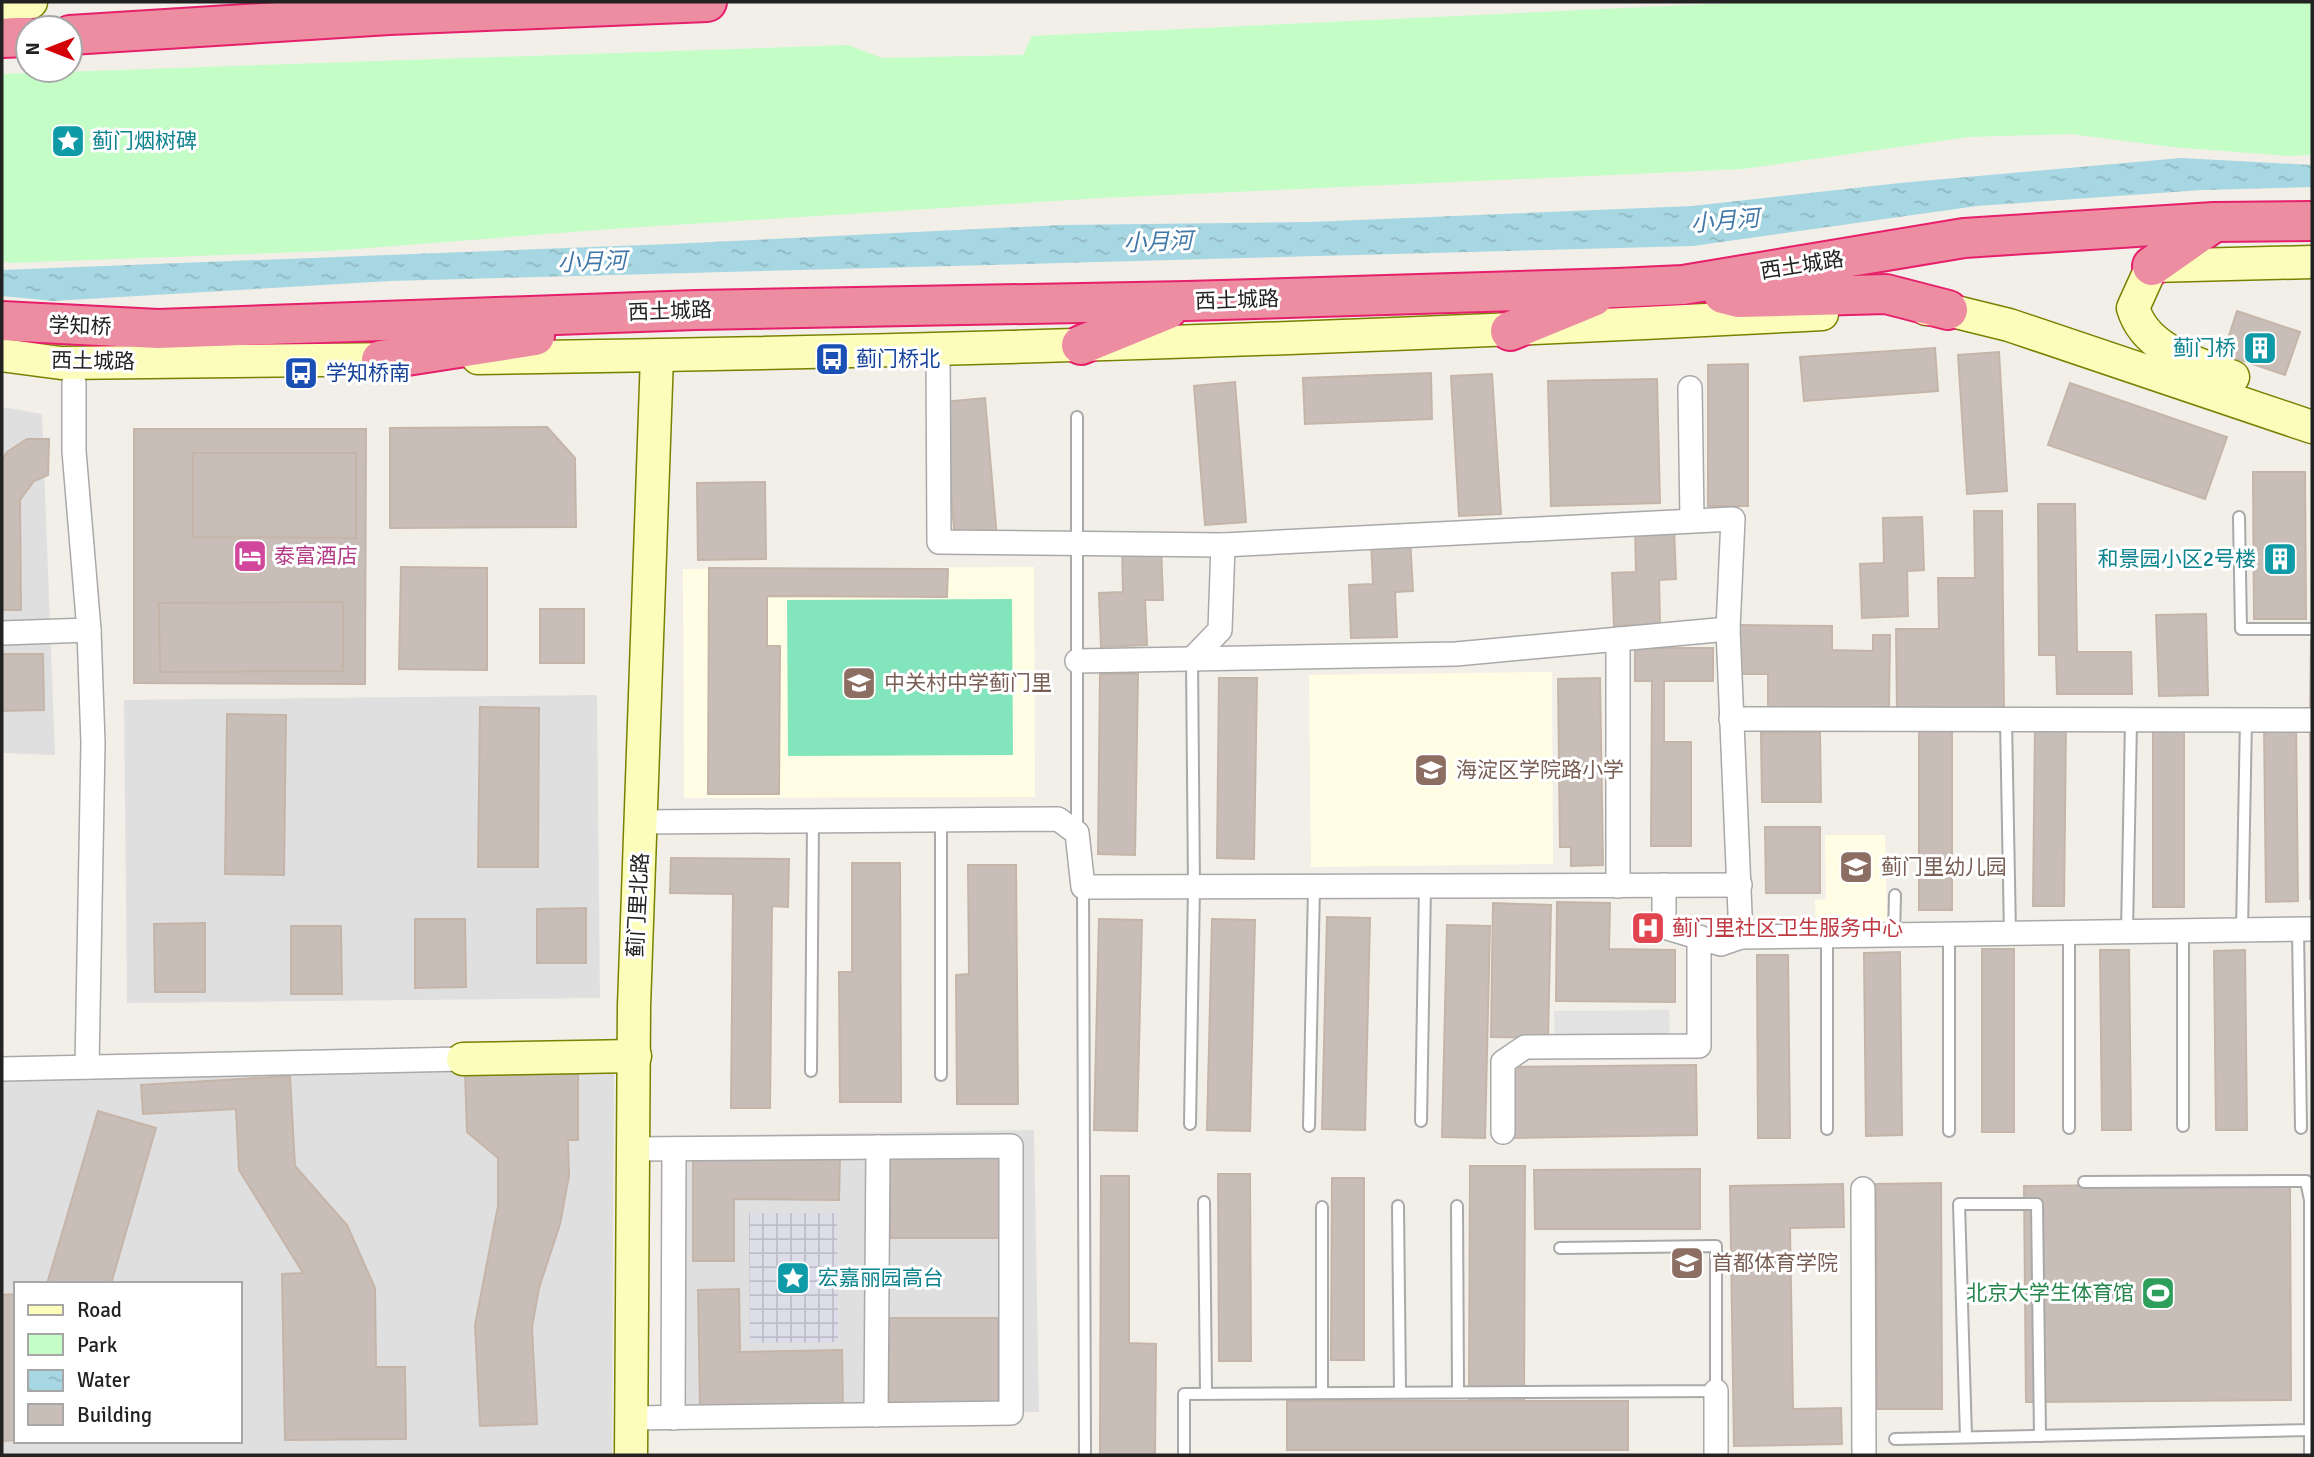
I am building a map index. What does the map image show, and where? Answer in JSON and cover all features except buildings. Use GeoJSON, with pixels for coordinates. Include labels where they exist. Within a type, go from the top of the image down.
{"type":"FeatureCollection","features":[{"type":"Feature","properties":{"kind":"highway"},"geometry":{"type":"LineString","coordinates":[[205,2],[389,15]]}},
{"type":"Feature","properties":{"kind":"highway"},"geometry":{"type":"LineString","coordinates":[[84,35],[389,15],[707,2]]}},
{"type":"Feature","properties":{"kind":"highway","name":"西土城路"},"geometry":{"type":"LineString","coordinates":[[158,329],[696,310],[1187,301],[1683,285],[1964,238],[2214,222],[2312,221]]}},
{"type":"Feature","properties":{"kind":"highway"},"geometry":{"type":"LineString","coordinates":[[2152,266],[2214,222]]}},
{"type":"Feature","properties":{"kind":"highway"},"geometry":{"type":"LineString","coordinates":[[1683,285],[1739,298],[1886,294],[1948,310]]}},
{"type":"Feature","properties":{"kind":"highway"},"geometry":{"type":"LineString","coordinates":[[1510,331],[1617,288]]}},
{"type":"Feature","properties":{"kind":"highway"},"geometry":{"type":"LineString","coordinates":[[1081,345],[1187,301]]}},
{"type":"Feature","properties":{"kind":"highway"},"geometry":{"type":"LineString","coordinates":[[381,360],[696,310]]}},
{"type":"Feature","properties":{"kind":"highway","name":"学知桥"},"geometry":{"type":"LineString","coordinates":[[2,321],[158,329]]}},
{"type":"Feature","properties":{"kind":"street"},"geometry":{"type":"LineString","coordinates":[[2,3],[31,2]]}},
{"type":"Feature","properties":{"kind":"street"},"geometry":{"type":"LineString","coordinates":[[2312,262],[2152,266],[2133,308],[2138,323],[2172,354],[2312,408]]}},
{"type":"Feature","properties":{"kind":"street","name":"西土城路"},"geometry":{"type":"LineString","coordinates":[[2,355],[61,363],[657,356],[1510,331],[1948,310],[2009,325],[2312,426]]}},
{"type":"Feature","properties":{"kind":"street"},"geometry":{"type":"LineString","coordinates":[[938,349],[939,542],[1223,545],[1733,519],[1728,629],[1741,937]]}},
{"type":"Feature","properties":{"kind":"street","name":"蓟门里北路"},"geometry":{"type":"LineString","coordinates":[[631,1455],[634,1006],[657,356]]}},
{"type":"Feature","properties":{"kind":"street"},"geometry":{"type":"LineString","coordinates":[[74,383],[74,452],[89,630],[93,743],[87,1067]]}},
{"type":"Feature","properties":{"kind":"street"},"geometry":{"type":"LineString","coordinates":[[1690,388],[1692,520]]}},
{"type":"Feature","properties":{"kind":"street"},"geometry":{"type":"LineString","coordinates":[[1192,659],[1220,630],[1223,545]]}},
{"type":"Feature","properties":{"kind":"street"},"geometry":{"type":"LineString","coordinates":[[1077,661],[1456,654],[1728,629]]}},
{"type":"Feature","properties":{"kind":"street"},"geometry":{"type":"LineString","coordinates":[[2,633],[89,630]]}},
{"type":"Feature","properties":{"kind":"street"},"geometry":{"type":"LineString","coordinates":[[1618,639],[1618,886]]}},
{"type":"Feature","properties":{"kind":"street"},"geometry":{"type":"LineString","coordinates":[[1731,719],[2312,720]]}},
{"type":"Feature","properties":{"kind":"street"},"geometry":{"type":"LineString","coordinates":[[642,822],[1058,819],[1077,833],[1083,887],[1740,885]]}},
{"type":"Feature","properties":{"kind":"street"},"geometry":{"type":"LineString","coordinates":[[1664,885],[1664,927],[1721,944],[1741,937],[2305,929]]}},
{"type":"Feature","properties":{"kind":"street"},"geometry":{"type":"LineString","coordinates":[[1503,1132],[1503,1062],[1525,1047],[1699,1046],[1699,937]]}},
{"type":"Feature","properties":{"kind":"street"},"geometry":{"type":"LineString","coordinates":[[2,1069],[635,1056]]}},
{"type":"Feature","properties":{"kind":"street"},"geometry":{"type":"LineString","coordinates":[[630,1149],[1011,1146],[1011,1413],[632,1418]]}},
{"type":"Feature","properties":{"kind":"street"},"geometry":{"type":"LineString","coordinates":[[876,1415],[878,1147]]}},
{"type":"Feature","properties":{"kind":"street"},"geometry":{"type":"LineString","coordinates":[[673,1418],[674,1149]]}},
{"type":"Feature","properties":{"kind":"street"},"geometry":{"type":"LineString","coordinates":[[1863,1189],[1864,1455]]}},
{"type":"Feature","properties":{"kind":"street"},"geometry":{"type":"LineString","coordinates":[[1716,1391],[1716,1455]]}},
{"type":"Feature","properties":{"kind":"lane"},"geometry":{"type":"LineString","coordinates":[[1077,417],[1077,833]]}},
{"type":"Feature","properties":{"kind":"lane"},"geometry":{"type":"LineString","coordinates":[[2239,517],[2241,629],[2312,629]]}},
{"type":"Feature","properties":{"kind":"lane"},"geometry":{"type":"LineString","coordinates":[[1190,1124],[1194,887],[1192,659]]}},
{"type":"Feature","properties":{"kind":"lane"},"geometry":{"type":"LineString","coordinates":[[2242,931],[2246,719]]}},
{"type":"Feature","properties":{"kind":"lane"},"geometry":{"type":"LineString","coordinates":[[2006,720],[2010,933]]}},
{"type":"Feature","properties":{"kind":"lane"},"geometry":{"type":"LineString","coordinates":[[2127,932],[2131,721]]}},
{"type":"Feature","properties":{"kind":"lane"},"geometry":{"type":"LineString","coordinates":[[941,820],[941,1075]]}},
{"type":"Feature","properties":{"kind":"lane"},"geometry":{"type":"LineString","coordinates":[[811,1071],[813,821]]}},
{"type":"Feature","properties":{"kind":"lane"},"geometry":{"type":"LineString","coordinates":[[1421,1121],[1425,886]]}},
{"type":"Feature","properties":{"kind":"lane"},"geometry":{"type":"LineString","coordinates":[[1083,887],[1085,1455]]}},
{"type":"Feature","properties":{"kind":"lane"},"geometry":{"type":"LineString","coordinates":[[1309,1126],[1314,887]]}},
{"type":"Feature","properties":{"kind":"lane"},"geometry":{"type":"LineString","coordinates":[[1894,935],[1895,895]]}},
{"type":"Feature","properties":{"kind":"lane"},"geometry":{"type":"LineString","coordinates":[[2301,1128],[2305,929]]}},
{"type":"Feature","properties":{"kind":"lane"},"geometry":{"type":"LineString","coordinates":[[2069,932],[2069,1128]]}},
{"type":"Feature","properties":{"kind":"lane"},"geometry":{"type":"LineString","coordinates":[[2183,932],[2183,1126]]}},
{"type":"Feature","properties":{"kind":"lane"},"geometry":{"type":"LineString","coordinates":[[1949,934],[1949,1131]]}},
{"type":"Feature","properties":{"kind":"lane"},"geometry":{"type":"LineString","coordinates":[[1827,936],[1827,1129]]}},
{"type":"Feature","properties":{"kind":"lane"},"geometry":{"type":"LineString","coordinates":[[2084,1182],[2306,1181],[2309,1200],[2310,1455]]}},
{"type":"Feature","properties":{"kind":"lane"},"geometry":{"type":"LineString","coordinates":[[1204,1202],[1206,1393]]}},
{"type":"Feature","properties":{"kind":"lane"},"geometry":{"type":"LineString","coordinates":[[1966,1437],[1959,1203],[2037,1204],[2040,1436]]}},
{"type":"Feature","properties":{"kind":"lane"},"geometry":{"type":"LineString","coordinates":[[1398,1206],[1400,1391]]}},
{"type":"Feature","properties":{"kind":"lane"},"geometry":{"type":"LineString","coordinates":[[1457,1206],[1458,1390]]}},
{"type":"Feature","properties":{"kind":"lane"},"geometry":{"type":"LineString","coordinates":[[1321,1208],[1321,1393]]}},
{"type":"Feature","properties":{"kind":"lane"},"geometry":{"type":"LineString","coordinates":[[1184,1455],[1184,1394],[1458,1390],[1716,1391],[1716,1246],[1560,1248]]}},
{"type":"Feature","properties":{"kind":"lane"},"geometry":{"type":"LineString","coordinates":[[1895,1439],[2309,1430]]}},
{"type":"Feature","properties":{"kind":"shaded area"},"geometry":{"type":"Polygon","coordinates":[[[2,407],[42,414],[55,755],[2,753],[2,407]]]}},
{"type":"Feature","properties":{"kind":"shaded area","name":"中关村中学蓟门里"},"geometry":{"type":"Polygon","coordinates":[[[1034,567],[1035,797],[684,798],[683,569],[1034,567]]]}},
{"type":"Feature","properties":{"kind":"shaded area","name":"海淀区学院路小学"},"geometry":{"type":"Polygon","coordinates":[[[1552,672],[1553,864],[1311,867],[1309,675],[1552,672]]]}},
{"type":"Feature","properties":{"kind":"shaded area"},"geometry":{"type":"Polygon","coordinates":[[[597,695],[600,998],[127,1003],[124,700],[597,695]]]}},
{"type":"Feature","properties":{"kind":"shaded area","name":"蓟门里幼儿园"},"geometry":{"type":"Polygon","coordinates":[[[1825,835],[1885,835],[1887,927],[1816,927],[1815,900],[1826,899],[1825,835]]]}},
{"type":"Feature","properties":{"kind":"shaded area"},"geometry":{"type":"Polygon","coordinates":[[[1669,1010],[1670,1038],[1555,1040],[1554,1011],[1669,1010]]]}},
{"type":"Feature","properties":{"kind":"shaded area"},"geometry":{"type":"Polygon","coordinates":[[[614,1060],[612,1455],[2,1455],[2,1075],[614,1060]]]}},
{"type":"Feature","properties":{"kind":"shaded area"},"geometry":{"type":"Polygon","coordinates":[[[1034,1130],[1039,1412],[674,1418],[669,1136],[1034,1130]]]}},
{"type":"Feature","properties":{"kind":"shaded area","name":"宏嘉丽园高台"},"geometry":{"type":"Polygon","coordinates":[[[749,1213],[837,1213],[838,1342],[750,1343],[749,1213]]]}},
{"type":"Feature","properties":{"kind":"green space"},"geometry":{"type":"Polygon","coordinates":[[[1751,2],[2312,2],[2312,155],[2288,156],[2172,147],[2070,134],[1969,137],[1743,169],[1101,198],[611,229],[329,251],[10,263],[2,261],[2,74],[14,74],[14,84],[84,84],[84,71],[848,45],[882,58],[1023,55],[1032,36],[1751,2]]]}},
{"type":"Feature","properties":{"kind":"green space"},"geometry":{"type":"Polygon","coordinates":[[[1012,599],[1013,755],[788,756],[787,600],[1012,599]]]}},
{"type":"Feature","properties":{"kind":"water","name":"小月河"},"geometry":{"type":"Polygon","coordinates":[[[2181,158],[2312,165],[2312,187],[2202,190],[1977,206],[1693,246],[390,281],[53,301],[2,296],[2,270],[670,244],[1061,225],[1311,222],[1692,206],[1900,183],[2181,158]]]}},
{"type":"Feature","properties":{"kind":"place","name":"蓟门烟树碑"},"geometry":{"type":"Point","coordinates":[68,141]}},
{"type":"Feature","properties":{"kind":"place","name":"蓟门桥"},"geometry":{"type":"Point","coordinates":[2260,348]}},
{"type":"Feature","properties":{"kind":"place","name":"蓟门桥北"},"geometry":{"type":"Point","coordinates":[832,359]}},
{"type":"Feature","properties":{"kind":"place","name":"学知桥南"},"geometry":{"type":"Point","coordinates":[301,373]}},
{"type":"Feature","properties":{"kind":"place","name":"泰富酒店"},"geometry":{"type":"Point","coordinates":[250,556]}},
{"type":"Feature","properties":{"kind":"place","name":"和景园小区2号楼"},"geometry":{"type":"Point","coordinates":[2280,559]}},
{"type":"Feature","properties":{"kind":"place","name":"中关村中学蓟门里"},"geometry":{"type":"Point","coordinates":[859,683]}},
{"type":"Feature","properties":{"kind":"place","name":"海淀区学院路小学"},"geometry":{"type":"Point","coordinates":[1431,770]}},
{"type":"Feature","properties":{"kind":"place","name":"蓟门里幼儿园"},"geometry":{"type":"Point","coordinates":[1856,867]}},
{"type":"Feature","properties":{"kind":"place","name":"蓟门里社区卫生服务中心"},"geometry":{"type":"Point","coordinates":[1648,928]}},
{"type":"Feature","properties":{"kind":"place","name":"首都体育学院"},"geometry":{"type":"Point","coordinates":[1687,1263]}},
{"type":"Feature","properties":{"kind":"place","name":"宏嘉丽园高台"},"geometry":{"type":"Point","coordinates":[793,1278]}},
{"type":"Feature","properties":{"kind":"place","name":"北京大学生体育馆"},"geometry":{"type":"Point","coordinates":[2158,1293]}}]}
